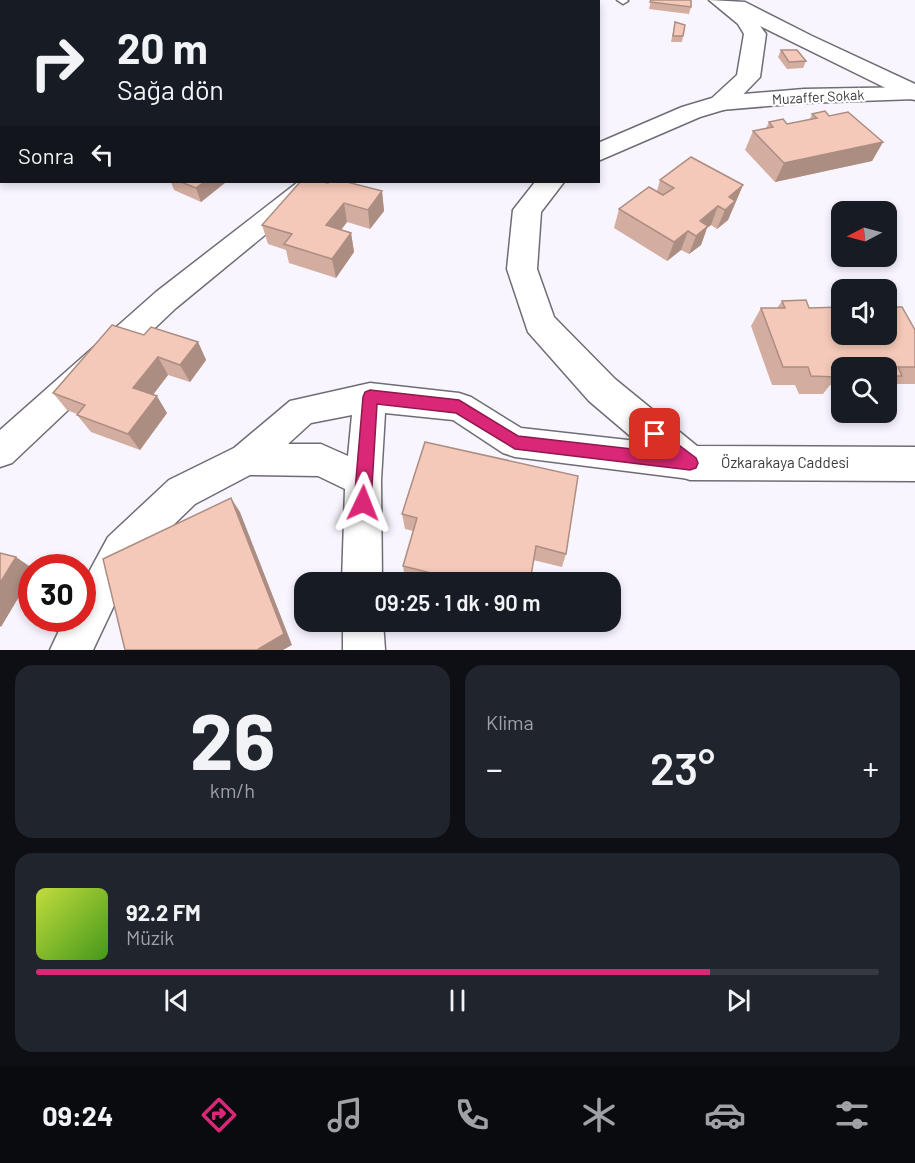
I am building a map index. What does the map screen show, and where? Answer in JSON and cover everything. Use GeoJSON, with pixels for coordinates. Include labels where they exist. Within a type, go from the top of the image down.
{"type":"FeatureCollection","features":[{"type":"Feature","properties":{"kind":"street"},"geometry":{"type":"LineString","coordinates":[[600,152],[691,112],[721,103],[748,77],[755,34],[745,20],[719,0]]}},
{"type":"Feature","properties":{"kind":"street"},"geometry":{"type":"LineString","coordinates":[[727,0],[804,41],[915,93]]}},
{"type":"Feature","properties":{"kind":"street","name":"Muzaffer Sokak"},"geometry":{"type":"LineString","coordinates":[[721,103],[804,96],[915,93]]}},
{"type":"Feature","properties":{"kind":"street"},"geometry":{"type":"LineString","coordinates":[[0,452],[166,300],[312,183]]}},
{"type":"Feature","properties":{"kind":"street"},"geometry":{"type":"LineString","coordinates":[[549,183],[527,210],[522,269],[540,323],[602,390],[690,463]]}},
{"type":"Feature","properties":{"kind":"street"},"geometry":{"type":"LineString","coordinates":[[71,650],[121,550],[182,492],[246,459],[302,411],[370,397],[459,407],[515,442],[690,463]]}},
{"type":"Feature","properties":{"kind":"street"},"geometry":{"type":"LineString","coordinates":[[363,572],[363,480],[370,397]]}},
{"type":"Feature","properties":{"kind":"street"},"geometry":{"type":"LineString","coordinates":[[246,459],[321,460],[363,480]]}},
{"type":"Feature","properties":{"kind":"street","name":"Özkarakaya Caddesi"},"geometry":{"type":"LineString","coordinates":[[690,463],[915,464]]}},
{"type":"Feature","properties":{"kind":"street"},"geometry":{"type":"LineString","coordinates":[[363,632],[364,650]]}},
{"type":"Feature","properties":{"kind":"building"},"geometry":{"type":"Polygon","coordinates":[[[651,0],[691,0],[691,7],[650,2],[651,0]]]}},
{"type":"Feature","properties":{"kind":"building"},"geometry":{"type":"Polygon","coordinates":[[[675,22],[685,25],[683,36],[673,36],[675,22]]]}},
{"type":"Feature","properties":{"kind":"building"},"geometry":{"type":"Polygon","coordinates":[[[781,50],[797,50],[806,61],[789,62],[781,50]]]}},
{"type":"Feature","properties":{"kind":"building"},"geometry":{"type":"Polygon","coordinates":[[[825,111],[829,116],[848,112],[883,142],[784,163],[753,131],[773,127],[769,122],[783,119],[787,124],[817,118],[812,114],[825,111]]]}},
{"type":"Feature","properties":{"kind":"building"},"geometry":{"type":"Polygon","coordinates":[[[691,157],[743,185],[729,197],[735,201],[725,210],[718,206],[700,221],[708,226],[696,236],[688,231],[674,242],[619,209],[649,187],[663,195],[674,188],[660,180],[691,157]]]}},
{"type":"Feature","properties":{"kind":"building"},"geometry":{"type":"Polygon","coordinates":[[[184,183],[203,183],[196,188],[184,183]]]}},
{"type":"Feature","properties":{"kind":"building"},"geometry":{"type":"Polygon","coordinates":[[[299,183],[351,183],[382,191],[368,210],[344,203],[326,225],[351,233],[332,259],[284,244],[292,234],[262,225],[299,183]]]}},
{"type":"Feature","properties":{"kind":"building"},"geometry":{"type":"Polygon","coordinates":[[[806,300],[809,308],[831,307],[831,345],[897,345],[897,307],[902,307],[915,330],[915,367],[898,367],[902,376],[897,376],[897,357],[831,357],[831,377],[811,376],[808,367],[783,367],[761,308],[785,308],[782,301],[806,300]]]}},
{"type":"Feature","properties":{"kind":"building"},"geometry":{"type":"Polygon","coordinates":[[[112,325],[144,335],[151,327],[198,342],[180,365],[158,357],[133,388],[157,396],[128,434],[77,415],[85,405],[53,393],[112,325]]]}},
{"type":"Feature","properties":{"kind":"building"},"geometry":{"type":"Polygon","coordinates":[[[425,442],[578,476],[566,554],[536,546],[532,572],[427,572],[403,566],[417,518],[402,514],[425,442]]]}},
{"type":"Feature","properties":{"kind":"building"},"geometry":{"type":"Polygon","coordinates":[[[231,498],[284,634],[257,650],[125,650],[103,559],[231,498]]]}},
{"type":"Feature","properties":{"kind":"building"},"geometry":{"type":"Polygon","coordinates":[[[0,553],[16,557],[0,583],[0,553]]]}},
{"type":"Feature","properties":{"kind":"route"},"geometry":{"type":"LineString","coordinates":[[363,503],[370,397],[459,407],[515,442],[690,463],[655,434]]}}]}
